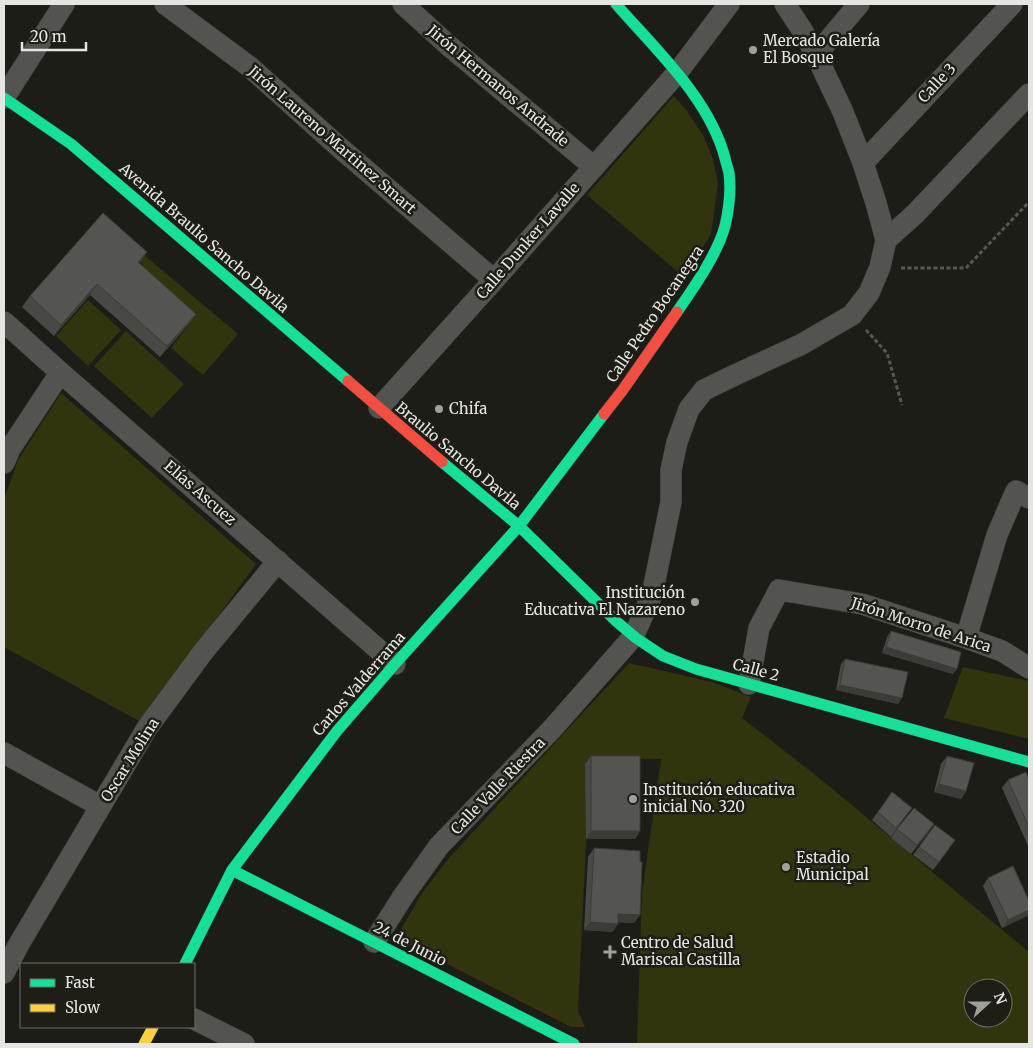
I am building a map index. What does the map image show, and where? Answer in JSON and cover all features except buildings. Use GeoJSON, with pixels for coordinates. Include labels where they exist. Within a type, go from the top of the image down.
{"type":"FeatureCollection","features":[{"type":"Feature","properties":{"kind":"street"},"geometry":{"type":"LineString","coordinates":[[4,98],[64,4]]}},
{"type":"Feature","properties":{"kind":"street","name":"Jirón Laureno Martinez Smart"},"geometry":{"type":"LineString","coordinates":[[165,4],[250,67],[339,148],[494,280]]}},
{"type":"Feature","properties":{"kind":"street","name":"Jirón Hermanos Andrade"},"geometry":{"type":"LineString","coordinates":[[403,4],[448,45],[594,166]]}},
{"type":"Feature","properties":{"kind":"street","name":"Calle Pedro Bocanegra"},"geometry":{"type":"LineString","coordinates":[[519,526],[622,391],[697,283],[715,251],[725,226],[729,199],[729,172],[721,144],[709,117],[677,74],[616,4]]}},
{"type":"Feature","properties":{"kind":"street","name":"Calle Dunker Lavalle"},"geometry":{"type":"LineString","coordinates":[[379,408],[677,74],[729,4]]}},
{"type":"Feature","properties":{"kind":"street"},"geometry":{"type":"LineString","coordinates":[[785,4],[816,55],[843,112],[876,203],[886,240],[880,267],[869,292],[852,314]]}},
{"type":"Feature","properties":{"kind":"street"},"geometry":{"type":"LineString","coordinates":[[816,55],[859,4]]}},
{"type":"Feature","properties":{"kind":"street","name":"Calle 3"},"geometry":{"type":"LineString","coordinates":[[862,163],[1012,4]]}},
{"type":"Feature","properties":{"kind":"street"},"geometry":{"type":"LineString","coordinates":[[886,240],[915,214],[1029,94]]}},
{"type":"Feature","properties":{"kind":"street","name":"Avenida Braulio Sancho Davila"},"geometry":{"type":"LineString","coordinates":[[4,98],[71,144],[379,408]]}},
{"type":"Feature","properties":{"kind":"street","name":"Calle Valle Riestra"},"geometry":{"type":"LineString","coordinates":[[374,942],[404,895],[439,846],[552,729],[633,637],[652,595],[671,502],[671,470],[677,442],[689,409],[704,390],[802,344],[852,314]]}},
{"type":"Feature","properties":{"kind":"street","name":"Elías Ascuez"},"geometry":{"type":"LineString","coordinates":[[4,322],[395,664]]}},
{"type":"Feature","properties":{"kind":"street"},"geometry":{"type":"LineString","coordinates":[[4,463],[10,449],[60,372]]}},
{"type":"Feature","properties":{"kind":"street","name":"Braulio Sancho Davila"},"geometry":{"type":"LineString","coordinates":[[379,408],[519,526]]}},
{"type":"Feature","properties":{"kind":"street"},"geometry":{"type":"LineString","coordinates":[[966,638],[998,535],[1016,491],[1029,498]]}},
{"type":"Feature","properties":{"kind":"street","name":"Calle 2"},"geometry":{"type":"LineString","coordinates":[[519,526],[633,637],[670,660],[1029,762]]}},
{"type":"Feature","properties":{"kind":"street","name":"Carlos Valderrama"},"geometry":{"type":"LineString","coordinates":[[186,963],[232,870],[290,791],[337,731],[519,526]]}},
{"type":"Feature","properties":{"kind":"street","name":"Oscar Molina"},"geometry":{"type":"LineString","coordinates":[[4,973],[11,940],[100,806],[147,728],[203,652],[278,561]]}},
{"type":"Feature","properties":{"kind":"street","name":"Jirón Morro de Arica"},"geometry":{"type":"LineString","coordinates":[[749,684],[759,628],[779,590],[862,604],[1002,651],[1029,668]]}},
{"type":"Feature","properties":{"kind":"street"},"geometry":{"type":"LineString","coordinates":[[4,753],[100,806]]}},
{"type":"Feature","properties":{"kind":"street","name":"24 de Junio"},"geometry":{"type":"LineString","coordinates":[[232,870],[574,1044]]}},
{"type":"Feature","properties":{"kind":"street"},"geometry":{"type":"LineString","coordinates":[[195,1020],[244,1044]]}},
{"type":"Feature","properties":{"kind":"street"},"geometry":{"type":"LineString","coordinates":[[144,1044],[152,1028]]}},
{"type":"Feature","properties":{"kind":"path"},"geometry":{"type":"LineString","coordinates":[[880,267],[966,268],[1029,202]]}},
{"type":"Feature","properties":{"kind":"path"},"geometry":{"type":"LineString","coordinates":[[852,314],[886,353],[902,405]]}},
{"type":"Feature","properties":{"kind":"green space"},"geometry":{"type":"Polygon","coordinates":[[[674,96],[703,135],[713,159],[718,184],[711,234],[684,277],[587,195],[674,96]]]}},
{"type":"Feature","properties":{"kind":"green space"},"geometry":{"type":"Polygon","coordinates":[[[144,255],[238,334],[203,375],[171,348],[191,322],[135,275],[143,265],[139,261],[144,255]]]}},
{"type":"Feature","properties":{"kind":"green space"},"geometry":{"type":"Polygon","coordinates":[[[88,300],[121,330],[88,366],[56,336],[88,300]]]}},
{"type":"Feature","properties":{"kind":"green space"},"geometry":{"type":"Polygon","coordinates":[[[126,331],[184,384],[152,418],[94,366],[126,331]]]}},
{"type":"Feature","properties":{"kind":"green space"},"geometry":{"type":"Polygon","coordinates":[[[61,393],[256,564],[141,722],[4,647],[4,499],[18,460],[61,393]]]}},
{"type":"Feature","properties":{"kind":"green space","name":"Estadio Municipal"},"geometry":{"type":"Polygon","coordinates":[[[629,663],[712,682],[751,697],[742,718],[818,777],[1029,952],[1029,1044],[637,1044],[642,893],[661,759],[590,759],[578,1011],[585,1027],[571,1027],[396,938],[422,893],[449,858],[629,663]]]}},
{"type":"Feature","properties":{"kind":"green space"},"geometry":{"type":"Polygon","coordinates":[[[963,667],[1029,681],[1029,739],[944,718],[963,667]]]}},
{"type":"Feature","properties":{"kind":"traffic: fast"},"geometry":{"type":"LineString","coordinates":[[616,4],[664,57],[694,95],[707,115],[717,136],[729,173],[729,206],[725,226],[717,248],[677,312]]}},
{"type":"Feature","properties":{"kind":"traffic: fast"},"geometry":{"type":"LineString","coordinates":[[4,98],[71,144],[348,381]]}},
{"type":"Feature","properties":{"kind":"traffic: fast"},"geometry":{"type":"LineString","coordinates":[[186,963],[232,870],[337,731],[519,526],[604,414]]}},
{"type":"Feature","properties":{"kind":"traffic: fast"},"geometry":{"type":"LineString","coordinates":[[442,462],[519,526],[617,622],[636,638],[663,656],[696,669],[1029,762]]}},
{"type":"Feature","properties":{"kind":"traffic: fast"},"geometry":{"type":"LineString","coordinates":[[232,870],[574,1044]]}},
{"type":"Feature","properties":{"kind":"traffic: slow"},"geometry":{"type":"LineString","coordinates":[[144,1044],[152,1028]]}},
{"type":"Feature","properties":{"kind":"traffic: jam"},"geometry":{"type":"LineString","coordinates":[[604,414],[677,312]]}},
{"type":"Feature","properties":{"kind":"traffic: jam"},"geometry":{"type":"LineString","coordinates":[[348,381],[442,462]]}},
{"type":"Feature","properties":{"kind":"place","name":"Mercado Galería El Bosque"},"geometry":{"type":"Point","coordinates":[753,50]}},
{"type":"Feature","properties":{"kind":"place","name":"Chifa"},"geometry":{"type":"Point","coordinates":[439,409]}},
{"type":"Feature","properties":{"kind":"place","name":"Institución Educativa El Nazareno"},"geometry":{"type":"Point","coordinates":[695,602]}},
{"type":"Feature","properties":{"kind":"place","name":"Institución educativa inicial No. 320"},"geometry":{"type":"Point","coordinates":[633,799]}},
{"type":"Feature","properties":{"kind":"place","name":"Estadio Municipal"},"geometry":{"type":"Point","coordinates":[786,867]}},
{"type":"Feature","properties":{"kind":"place","name":"Centro de Salud Mariscal Castilla"},"geometry":{"type":"Point","coordinates":[610,952]}}]}
